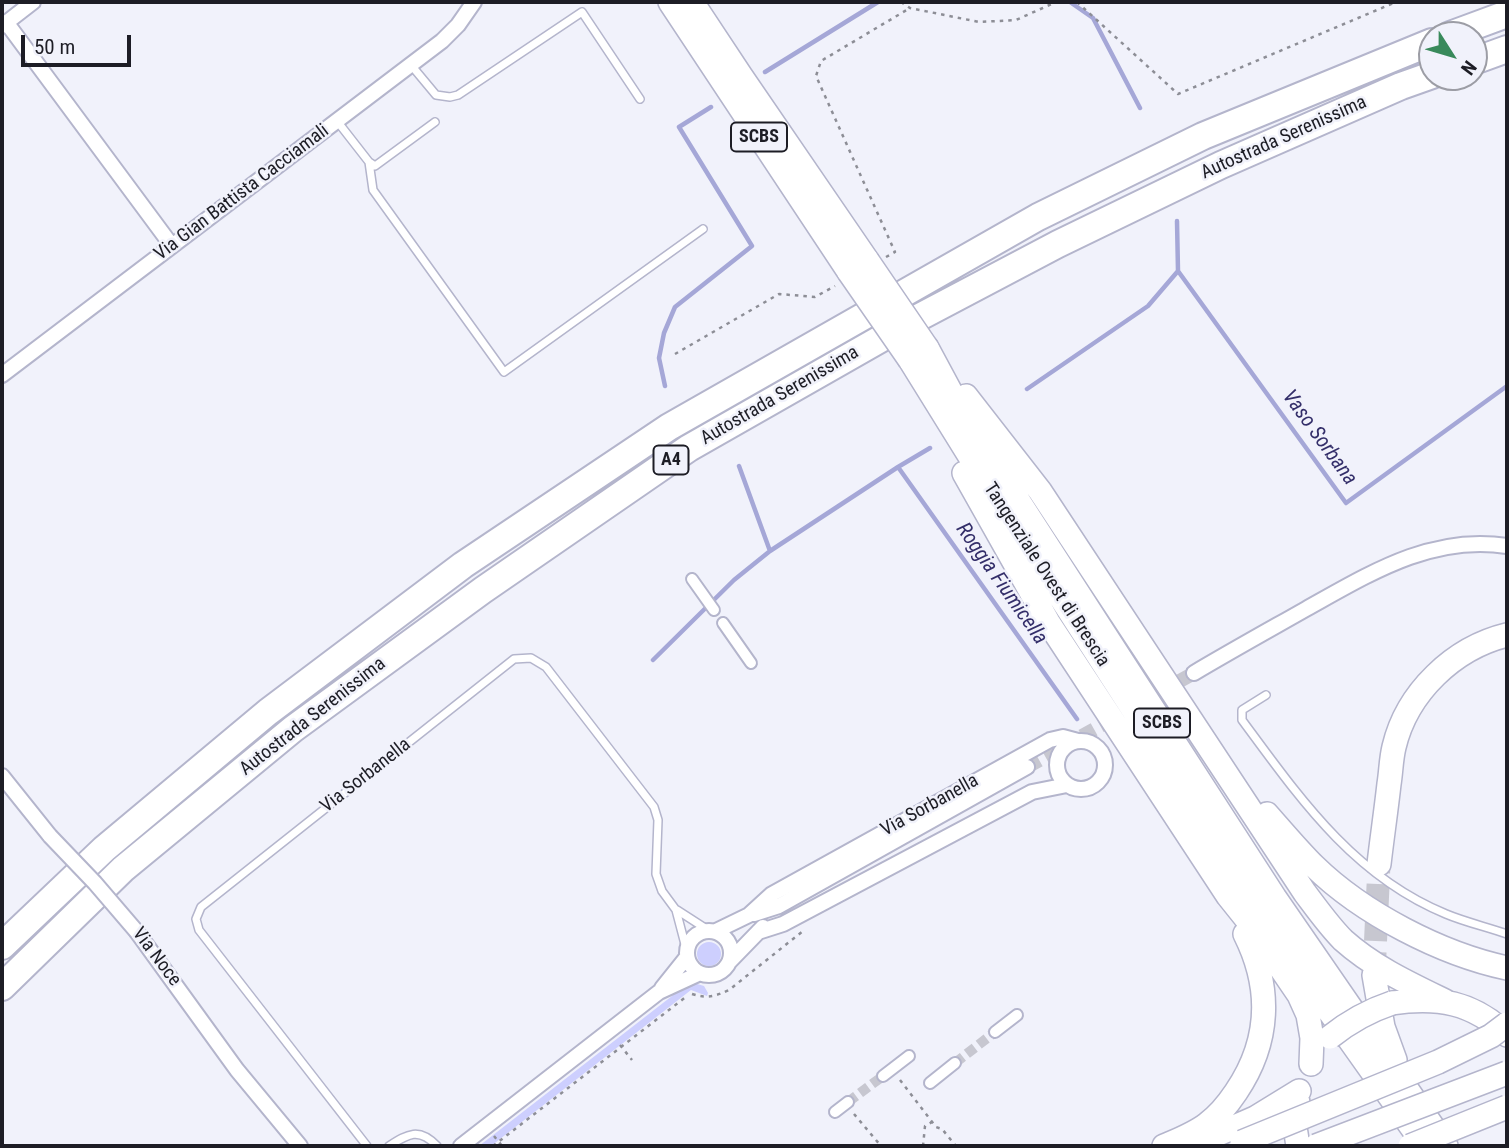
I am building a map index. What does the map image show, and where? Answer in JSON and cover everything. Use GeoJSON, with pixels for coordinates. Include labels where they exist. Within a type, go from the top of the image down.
{"type":"FeatureCollection","features":[{"type":"Feature","properties":{"kind":"highway","name":"Tangenziale Ovest di Brescia"},"geometry":{"type":"LineString","coordinates":[[670,2],[858,266]]}},
{"type":"Feature","properties":{"kind":"highway","name":"Tangenziale Ovest di Brescia"},"geometry":{"type":"LineString","coordinates":[[692,2],[1315,991],[1425,1146]]}},
{"type":"Feature","properties":{"kind":"highway"},"geometry":{"type":"LineString","coordinates":[[1488,21],[1507,14]]}},
{"type":"Feature","properties":{"kind":"highway","name":"Autostrada Serenissima"},"geometry":{"type":"LineString","coordinates":[[2,946],[104,849],[268,712],[463,565],[669,427],[1038,217],[1203,136],[1418,48]]}},
{"type":"Feature","properties":{"kind":"highway"},"geometry":{"type":"LineString","coordinates":[[1488,56],[1507,49]]}},
{"type":"Feature","properties":{"kind":"highway","name":"Autostrada Serenissima"},"geometry":{"type":"LineString","coordinates":[[2,987],[123,869],[293,729],[483,590],[689,448],[912,321],[1058,244],[1222,165],[1418,80]]}},
{"type":"Feature","properties":{"kind":"highway","name":"Tangenziale Ovest di Brescia"},"geometry":{"type":"LineString","coordinates":[[918,361],[970,427],[1275,898],[1446,1146]]}},
{"type":"Feature","properties":{"kind":"highway"},"geometry":{"type":"LineString","coordinates":[[918,361],[1040,491],[1322,915],[1342,939],[1401,980],[1504,1026],[1438,1062],[1237,1144]]}},
{"type":"Feature","properties":{"kind":"highway"},"geometry":{"type":"LineString","coordinates":[[918,361],[968,481],[1048,622],[1228,896],[1299,995],[1308,1015],[1312,1038],[1311,1064]]}},
{"type":"Feature","properties":{"kind":"highway"},"geometry":{"type":"LineString","coordinates":[[1125,622],[1165,665],[1240,780],[1264,811],[1315,867],[1382,917],[1451,951],[1507,968]]}},
{"type":"Feature","properties":{"kind":"highway"},"geometry":{"type":"LineString","coordinates":[[1379,864],[1394,746],[1407,714],[1420,693],[1441,669],[1460,654],[1488,640],[1507,635]]}},
{"type":"Feature","properties":{"kind":"highway"},"geometry":{"type":"LineString","coordinates":[[1164,1146],[1208,1124],[1228,1104],[1256,1056],[1262,1028],[1261,977],[1254,952],[1228,896]]}},
{"type":"Feature","properties":{"kind":"highway"},"geometry":{"type":"LineString","coordinates":[[1374,975],[1383,1027],[1407,1093]]}},
{"type":"Feature","properties":{"kind":"highway"},"geometry":{"type":"LineString","coordinates":[[1298,1146],[1295,1127],[1299,1091],[1311,1064],[1331,1037],[1369,1010],[1418,999],[1446,1001]]}},
{"type":"Feature","properties":{"kind":"highway"},"geometry":{"type":"LineString","coordinates":[[1316,1146],[1507,1073]]}},
{"type":"Feature","properties":{"kind":"highway"},"geometry":{"type":"LineString","coordinates":[[1190,1146],[1255,1118],[1299,1091]]}},
{"type":"Feature","properties":{"kind":"highway"},"geometry":{"type":"LineString","coordinates":[[1409,1146],[1507,1107]]}},
{"type":"Feature","properties":{"kind":"street"},"geometry":{"type":"LineString","coordinates":[[33,2],[4,24],[172,246]]}},
{"type":"Feature","properties":{"kind":"street","name":"Via Gian Battista Cacciamali"},"geometry":{"type":"LineString","coordinates":[[3,373],[411,65],[458,25],[474,2]]}},
{"type":"Feature","properties":{"kind":"street"},"geometry":{"type":"LineString","coordinates":[[1194,673],[1373,571],[1412,554],[1469,544],[1507,546]]}},
{"type":"Feature","properties":{"kind":"street"},"geometry":{"type":"LineString","coordinates":[[692,579],[714,610]]}},
{"type":"Feature","properties":{"kind":"street"},"geometry":{"type":"LineString","coordinates":[[723,623],[751,663]]}},
{"type":"Feature","properties":{"kind":"street","name":"Via Sorbanella"},"geometry":{"type":"LineString","coordinates":[[712,931],[749,915],[772,894],[1050,740],[1063,737],[1078,741]]}},
{"type":"Feature","properties":{"kind":"street"},"geometry":{"type":"LineString","coordinates":[[1078,741],[1088,741],[1103,752],[1105,771],[1101,780],[1085,789],[1075,789],[1067,785],[1060,778],[1057,769],[1058,759],[1069,744],[1078,741]]}},
{"type":"Feature","properties":{"kind":"street"},"geometry":{"type":"LineString","coordinates":[[749,915],[779,906],[1027,767]]}},
{"type":"Feature","properties":{"kind":"street","name":"Via Noce"},"geometry":{"type":"LineString","coordinates":[[2,776],[50,836],[137,932],[237,1070],[300,1146]]}},
{"type":"Feature","properties":{"kind":"street"},"geometry":{"type":"LineString","coordinates":[[758,932],[783,924],[1032,792],[1067,785]]}},
{"type":"Feature","properties":{"kind":"street"},"geometry":{"type":"LineString","coordinates":[[686,953],[691,967],[698,974],[718,974],[779,906]]}},
{"type":"Feature","properties":{"kind":"street"},"geometry":{"type":"LineString","coordinates":[[659,992],[686,953],[691,939],[698,933],[712,931],[729,943],[730,961]]}},
{"type":"Feature","properties":{"kind":"street"},"geometry":{"type":"LineString","coordinates":[[461,1146],[659,992],[698,974]]}},
{"type":"Feature","properties":{"kind":"street"},"geometry":{"type":"LineString","coordinates":[[995,1032],[1017,1016]]}},
{"type":"Feature","properties":{"kind":"street"},"geometry":{"type":"LineString","coordinates":[[887,1072],[909,1056]]}},
{"type":"Feature","properties":{"kind":"street"},"geometry":{"type":"LineString","coordinates":[[930,1083],[955,1063]]}},
{"type":"Feature","properties":{"kind":"street"},"geometry":{"type":"LineString","coordinates":[[835,1112],[847,1103]]}},
{"type":"Feature","properties":{"kind":"lane"},"geometry":{"type":"LineString","coordinates":[[411,65],[436,95],[458,95],[582,12],[640,99]]}},
{"type":"Feature","properties":{"kind":"lane"},"geometry":{"type":"LineString","coordinates":[[337,121],[375,166],[435,122]]}},
{"type":"Feature","properties":{"kind":"lane"},"geometry":{"type":"LineString","coordinates":[[369,162],[373,190],[504,372],[703,229]]}},
{"type":"Feature","properties":{"kind":"lane","name":"Via Sorbanella"},"geometry":{"type":"LineString","coordinates":[[367,1146],[199,930],[196,919],[201,907],[513,659],[531,658],[546,667],[654,807],[658,820],[656,874],[663,891],[676,910],[686,953]]}},
{"type":"Feature","properties":{"kind":"lane"},"geometry":{"type":"LineString","coordinates":[[1266,695],[1242,710],[1242,720],[1315,817],[1362,864],[1409,895],[1446,914],[1507,934]]}},
{"type":"Feature","properties":{"kind":"lane","name":"Via Sorbanella"},"geometry":{"type":"LineString","coordinates":[[676,910],[712,931]]}},
{"type":"Feature","properties":{"kind":"lane"},"geometry":{"type":"LineString","coordinates":[[388,1146],[404,1136],[417,1134],[429,1137],[437,1146]]}},
{"type":"Feature","properties":{"kind":"path"},"geometry":{"type":"LineString","coordinates":[[901,2],[910,8],[979,22],[1016,20],[1056,2]]}},
{"type":"Feature","properties":{"kind":"path"},"geometry":{"type":"LineString","coordinates":[[1077,2],[1178,94],[1396,2]]}},
{"type":"Feature","properties":{"kind":"path"},"geometry":{"type":"LineString","coordinates":[[493,1146],[690,993],[703,998],[717,996],[729,990],[800,933]]}},
{"type":"Feature","properties":{"kind":"path"},"geometry":{"type":"LineString","coordinates":[[887,1072],[956,1146]]}},
{"type":"Feature","properties":{"kind":"path"},"geometry":{"type":"LineString","coordinates":[[847,1103],[880,1146]]}},
{"type":"Feature","properties":{"kind":"path"},"geometry":{"type":"LineString","coordinates":[[923,1146],[925,1126],[932,1122]]}},
{"type":"Feature","properties":{"kind":"shaded area"},"geometry":{"type":"Polygon","coordinates":[[[709,942],[718,945],[721,954],[718,963],[709,966],[700,963],[697,954],[700,945],[709,942]]]}},
{"type":"Feature","properties":{"kind":"shaded area"},"geometry":{"type":"Polygon","coordinates":[[[694,983],[704,986],[707,996],[691,990],[491,1146],[479,1146],[681,989],[694,983]]]}},
{"type":"Feature","properties":{"kind":"waterway","name":"Roggia Fiumicella"},"geometry":{"type":"LineString","coordinates":[[765,72],[878,2]]}},
{"type":"Feature","properties":{"kind":"waterway","name":"Vaso Sorbana"},"geometry":{"type":"LineString","coordinates":[[1070,2],[1093,18],[1140,108]]}},
{"type":"Feature","properties":{"kind":"waterway","name":"Roggia Fiumicella"},"geometry":{"type":"LineString","coordinates":[[665,386],[659,358],[664,333],[675,307],[752,246],[679,127],[711,107]]}},
{"type":"Feature","properties":{"kind":"waterway","name":"Vaso Sorbana"},"geometry":{"type":"LineString","coordinates":[[1177,221],[1178,271],[1346,503],[1507,386]]}},
{"type":"Feature","properties":{"kind":"waterway","name":"Roggia Fiumicella"},"geometry":{"type":"LineString","coordinates":[[1027,389],[1148,306],[1178,271]]}},
{"type":"Feature","properties":{"kind":"waterway","name":"Roggia Fiumicella"},"geometry":{"type":"LineString","coordinates":[[930,448],[898,467],[1077,719]]}},
{"type":"Feature","properties":{"kind":"waterway","name":"Roggia Fiumicella"},"geometry":{"type":"LineString","coordinates":[[653,660],[734,580],[770,551],[739,466]]}},
{"type":"Feature","properties":{"kind":"waterway","name":"Roggia Fiumicella"},"geometry":{"type":"LineString","coordinates":[[770,551],[898,467]]}},
{"type":"Feature","properties":{"kind":"tunnel"},"geometry":{"type":"LineString","coordinates":[[1140,703],[1194,673]]}},
{"type":"Feature","properties":{"kind":"tunnel"},"geometry":{"type":"LineString","coordinates":[[1027,767],[1116,717]]}},
{"type":"Feature","properties":{"kind":"tunnel"},"geometry":{"type":"LineString","coordinates":[[1374,975],[1379,864]]}},
{"type":"Feature","properties":{"kind":"tunnel"},"geometry":{"type":"LineString","coordinates":[[955,1063],[995,1032]]}},
{"type":"Feature","properties":{"kind":"tunnel"},"geometry":{"type":"LineString","coordinates":[[848,1102],[883,1076]]}}]}
